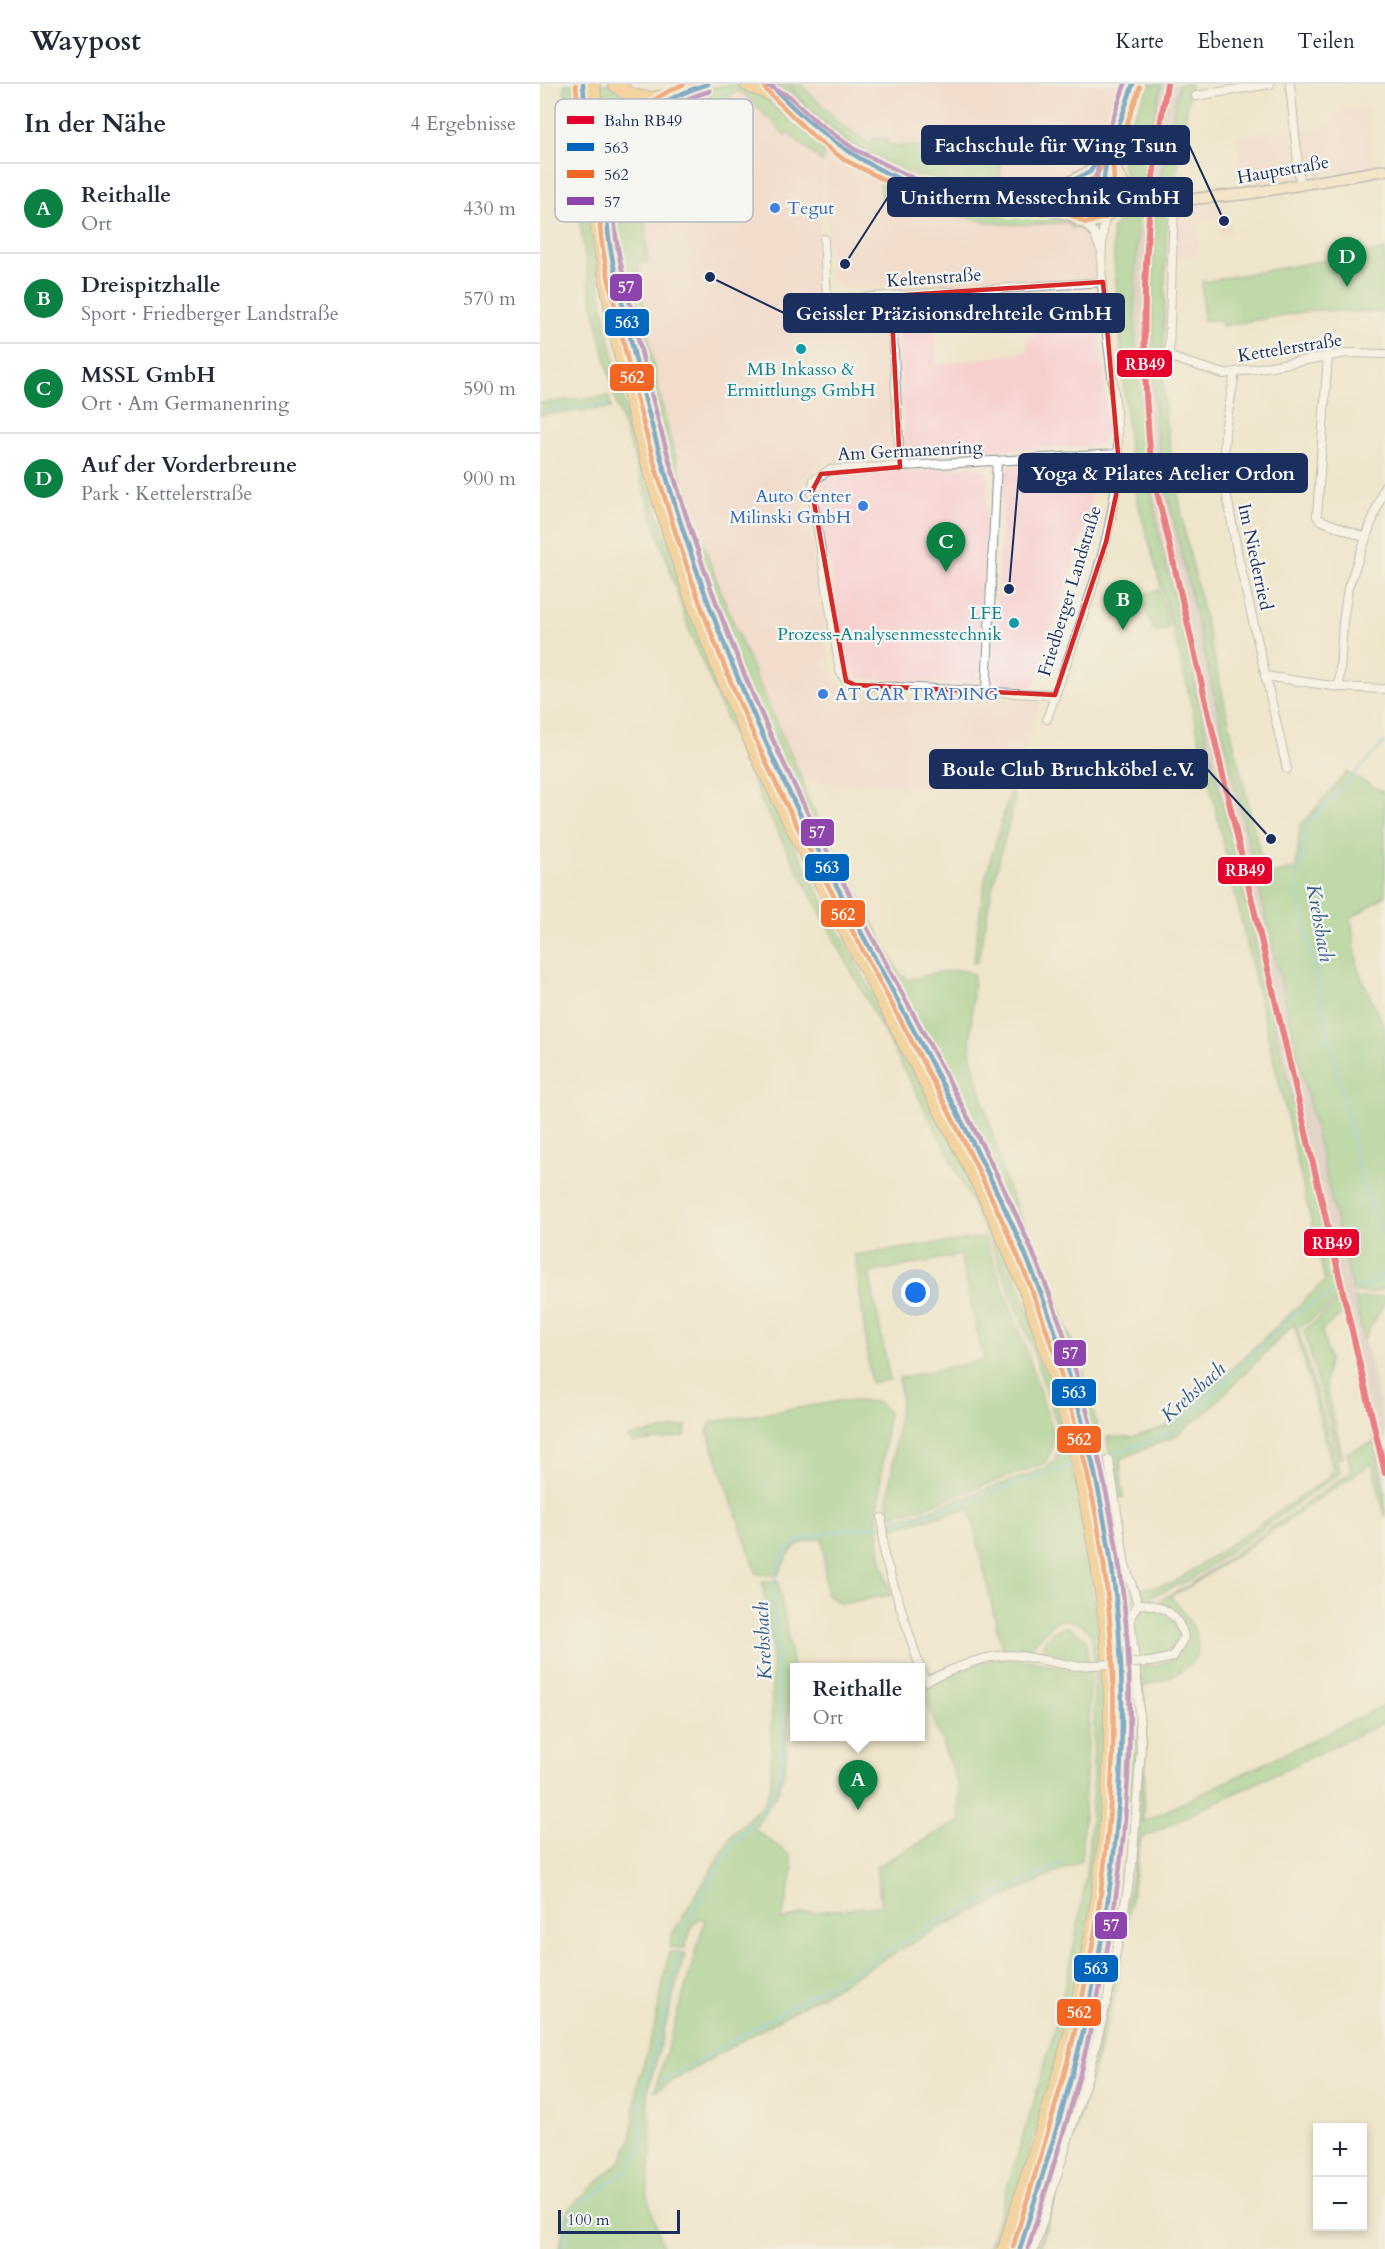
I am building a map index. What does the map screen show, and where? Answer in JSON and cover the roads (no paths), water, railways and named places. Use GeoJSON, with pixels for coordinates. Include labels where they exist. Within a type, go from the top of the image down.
{"type":"FeatureCollection","features":[{"type":"Feature","properties":{"kind":"highway"},"geometry":{"type":"LineString","coordinates":[[583,84],[585,99]]}},
{"type":"Feature","properties":{"kind":"highway"},"geometry":{"type":"LineString","coordinates":[[593,84],[594,99]]}},
{"type":"Feature","properties":{"kind":"highway"},"geometry":{"type":"LineString","coordinates":[[615,84],[629,95],[645,99],[657,99],[689,87],[708,84]]}},
{"type":"Feature","properties":{"kind":"highway"},"geometry":{"type":"LineString","coordinates":[[747,84],[766,87]]}},
{"type":"Feature","properties":{"kind":"highway"},"geometry":{"type":"LineString","coordinates":[[672,99],[689,87]]}},
{"type":"Feature","properties":{"kind":"highway"},"geometry":{"type":"LineString","coordinates":[[598,222],[621,359],[660,504],[694,603],[728,688],[785,811],[956,1139],[999,1228],[1038,1322],[1082,1448]]}},
{"type":"Feature","properties":{"kind":"highway"},"geometry":{"type":"LineString","coordinates":[[609,222],[646,415],[689,555],[715,627],[794,803],[1013,1225],[1049,1316],[1117,1597],[1122,1728],[1114,1850],[1099,1953],[1080,2041],[1020,2249]]}},
{"type":"Feature","properties":{"kind":"highway"},"geometry":{"type":"LineString","coordinates":[[1005,2249],[1070,2036],[1089,1952],[1104,1849],[1110,1728],[1103,1601],[1088,1474]]}},
{"type":"Feature","properties":{"kind":"main road","name":"Friedberger Landstraße"},"geometry":{"type":"LineString","coordinates":[[1106,205],[1107,187],[1104,173],[1114,134],[1133,84]]}},
{"type":"Feature","properties":{"kind":"main road"},"geometry":{"type":"LineString","coordinates":[[766,87],[831,142],[870,167],[912,186],[983,203],[1067,210],[1086,216],[1100,212],[1106,205]]}},
{"type":"Feature","properties":{"kind":"main road"},"geometry":{"type":"LineString","coordinates":[[1114,134],[1114,162],[1119,177],[1126,188],[1148,202]]}},
{"type":"Feature","properties":{"kind":"main road","name":"Friedberger Landstraße"},"geometry":{"type":"LineString","coordinates":[[1065,190],[1073,180],[1085,175],[1098,162],[1114,134]]}},
{"type":"Feature","properties":{"kind":"main road","name":"Hauptstraße"},"geometry":{"type":"LineString","coordinates":[[1107,187],[1122,198],[1148,202],[1174,202],[1385,170]]}},
{"type":"Feature","properties":{"kind":"main road"},"geometry":{"type":"LineString","coordinates":[[1085,175],[1094,176],[1107,187]]}},
{"type":"Feature","properties":{"kind":"main road"},"geometry":{"type":"LineString","coordinates":[[983,203],[1028,201],[1065,190],[1067,210]]}},
{"type":"Feature","properties":{"kind":"main road","name":"Hauptstraße"},"geometry":{"type":"LineString","coordinates":[[1104,218],[1122,206],[1148,202]]}},
{"type":"Feature","properties":{"kind":"main road","name":"Friedberger Landstraße"},"geometry":{"type":"LineString","coordinates":[[1067,210],[1084,223]]}},
{"type":"Feature","properties":{"kind":"main road"},"geometry":{"type":"LineString","coordinates":[[1084,223],[1093,223],[1104,218]]}},
{"type":"Feature","properties":{"kind":"street"},"geometry":{"type":"LineString","coordinates":[[1196,96],[1270,84]]}},
{"type":"Feature","properties":{"kind":"street"},"geometry":{"type":"LineString","coordinates":[[1290,84],[1300,184]]}},
{"type":"Feature","properties":{"kind":"street","name":"Kettelerstraße"},"geometry":{"type":"LineString","coordinates":[[1174,202],[1169,353],[1173,358],[1224,374],[1329,356],[1385,354]]}},
{"type":"Feature","properties":{"kind":"street","name":"Friedberger Landstraße"},"geometry":{"type":"LineString","coordinates":[[1101,256],[1106,205]]}},
{"type":"Feature","properties":{"kind":"street","name":"Friedberger Landstraße"},"geometry":{"type":"LineString","coordinates":[[1047,719],[1106,542],[1116,495],[1118,454],[1101,256],[1098,241],[1084,223]]}},
{"type":"Feature","properties":{"kind":"street","name":"Keltenstraße"},"geometry":{"type":"LineString","coordinates":[[824,239],[827,300],[1103,282]]}},
{"type":"Feature","properties":{"kind":"street"},"geometry":{"type":"LineString","coordinates":[[891,296],[900,467]]}},
{"type":"Feature","properties":{"kind":"street"},"geometry":{"type":"LineString","coordinates":[[1329,356],[1317,516],[1320,520],[1366,538]]}},
{"type":"Feature","properties":{"kind":"street","name":"Im Niederried"},"geometry":{"type":"LineString","coordinates":[[1234,372],[1223,475],[1287,769]]}},
{"type":"Feature","properties":{"kind":"street","name":"Am Germanenring"},"geometry":{"type":"LineString","coordinates":[[1055,695],[855,685],[846,681],[840,671],[812,490],[814,480],[830,470],[1118,454]]}},
{"type":"Feature","properties":{"kind":"street","name":"Am Germanenring"},"geometry":{"type":"LineString","coordinates":[[986,692],[997,461]]}},
{"type":"Feature","properties":{"kind":"street"},"geometry":{"type":"LineString","coordinates":[[1339,687],[1343,622],[1348,588],[1385,485]]}},
{"type":"Feature","properties":{"kind":"street"},"geometry":{"type":"LineString","coordinates":[[1266,676],[1339,687],[1385,689]]}},
{"type":"Feature","properties":{"kind":"street"},"geometry":{"type":"LineString","coordinates":[[1034,2249],[1088,2075],[1106,2007],[1132,1864],[1141,1749],[1138,1689],[1130,1618],[1138,1604],[1125,1565],[1108,1460]]}},
{"type":"Feature","properties":{"kind":"street"},"geometry":{"type":"LineString","coordinates":[[882,1518],[884,1555],[919,1663]]}},
{"type":"Feature","properties":{"kind":"street"},"geometry":{"type":"LineString","coordinates":[[925,1681],[974,1662],[1005,1656],[1019,1656],[1076,1666],[1151,1662],[1173,1657],[1184,1637],[1181,1626],[1170,1612],[1152,1604],[1138,1604]]}},
{"type":"Feature","properties":{"kind":"waterway"},"geometry":{"type":"LineString","coordinates":[[540,411],[605,405]]}},
{"type":"Feature","properties":{"kind":"waterway","name":"Krebsbach"},"geometry":{"type":"LineString","coordinates":[[1385,742],[1307,824],[1296,886],[1361,1181],[1385,1239]]}},
{"type":"Feature","properties":{"kind":"waterway","name":"Krebsbach"},"geometry":{"type":"LineString","coordinates":[[1355,1287],[1372,1286],[1385,1271]]}},
{"type":"Feature","properties":{"kind":"waterway","name":"Krebsbach"},"geometry":{"type":"LineString","coordinates":[[1098,1459],[1173,1432],[1293,1315],[1334,1292]]}},
{"type":"Feature","properties":{"kind":"waterway","name":"Krebsbach"},"geometry":{"type":"LineString","coordinates":[[563,2249],[569,2218],[580,2205],[628,2169],[644,2144],[638,2117],[641,2099],[667,2006],[684,1925],[735,1841],[764,1810],[778,1782],[783,1754],[773,1587],[781,1557],[787,1549],[802,1539],[892,1523],[944,1509],[1072,1466]]}},
{"type":"Feature","properties":{"kind":"waterway"},"geometry":{"type":"LineString","coordinates":[[661,2082],[937,1922],[1063,1863]]}},
{"type":"Feature","properties":{"kind":"rail line","name":"RB49"},"geometry":{"type":"LineString","coordinates":[[1167,84],[1153,180],[1145,276],[1145,373],[1152,470],[1385,1473]]}},
{"type":"Feature","properties":{"kind":"place","name":"Tegut"},"geometry":{"type":"Point","coordinates":[775,208]}},
{"type":"Feature","properties":{"kind":"place","name":"Fachschule für Wing Tsun"},"geometry":{"type":"Point","coordinates":[1224,221]}},
{"type":"Feature","properties":{"kind":"place","name":"Unitherm Messtechnik GmbH"},"geometry":{"type":"Point","coordinates":[845,264]}},
{"type":"Feature","properties":{"kind":"place","name":"Geissler Präzisionsdrehteile GmbH"},"geometry":{"type":"Point","coordinates":[710,277]}},
{"type":"Feature","properties":{"kind":"place","name":"Auf der Vorderbreune"},"geometry":{"type":"Point","coordinates":[1347,287]}},
{"type":"Feature","properties":{"kind":"place","name":"MB Inkasso & Ermittlungs GmbH"},"geometry":{"type":"Point","coordinates":[801,349]}},
{"type":"Feature","properties":{"kind":"place","name":"Auto Center Milinski GmbH"},"geometry":{"type":"Point","coordinates":[863,506]}},
{"type":"Feature","properties":{"kind":"place","name":"MSSL GmbH"},"geometry":{"type":"Point","coordinates":[946,572]}},
{"type":"Feature","properties":{"kind":"place","name":"Yoga & Pilates Atelier Ordon"},"geometry":{"type":"Point","coordinates":[1009,589]}},
{"type":"Feature","properties":{"kind":"place","name":"LFE Prozess-Analysenmesstechnik"},"geometry":{"type":"Point","coordinates":[1014,623]}},
{"type":"Feature","properties":{"kind":"place","name":"Dreispitzhalle"},"geometry":{"type":"Point","coordinates":[1123,630]}},
{"type":"Feature","properties":{"kind":"place","name":"AT CAR TRADING"},"geometry":{"type":"Point","coordinates":[823,694]}},
{"type":"Feature","properties":{"kind":"place","name":"Boule Club Bruchköbel e.V."},"geometry":{"type":"Point","coordinates":[1271,839]}},
{"type":"Feature","properties":{"kind":"place","name":"Reithalle"},"geometry":{"type":"Point","coordinates":[858,1810]}}]}
